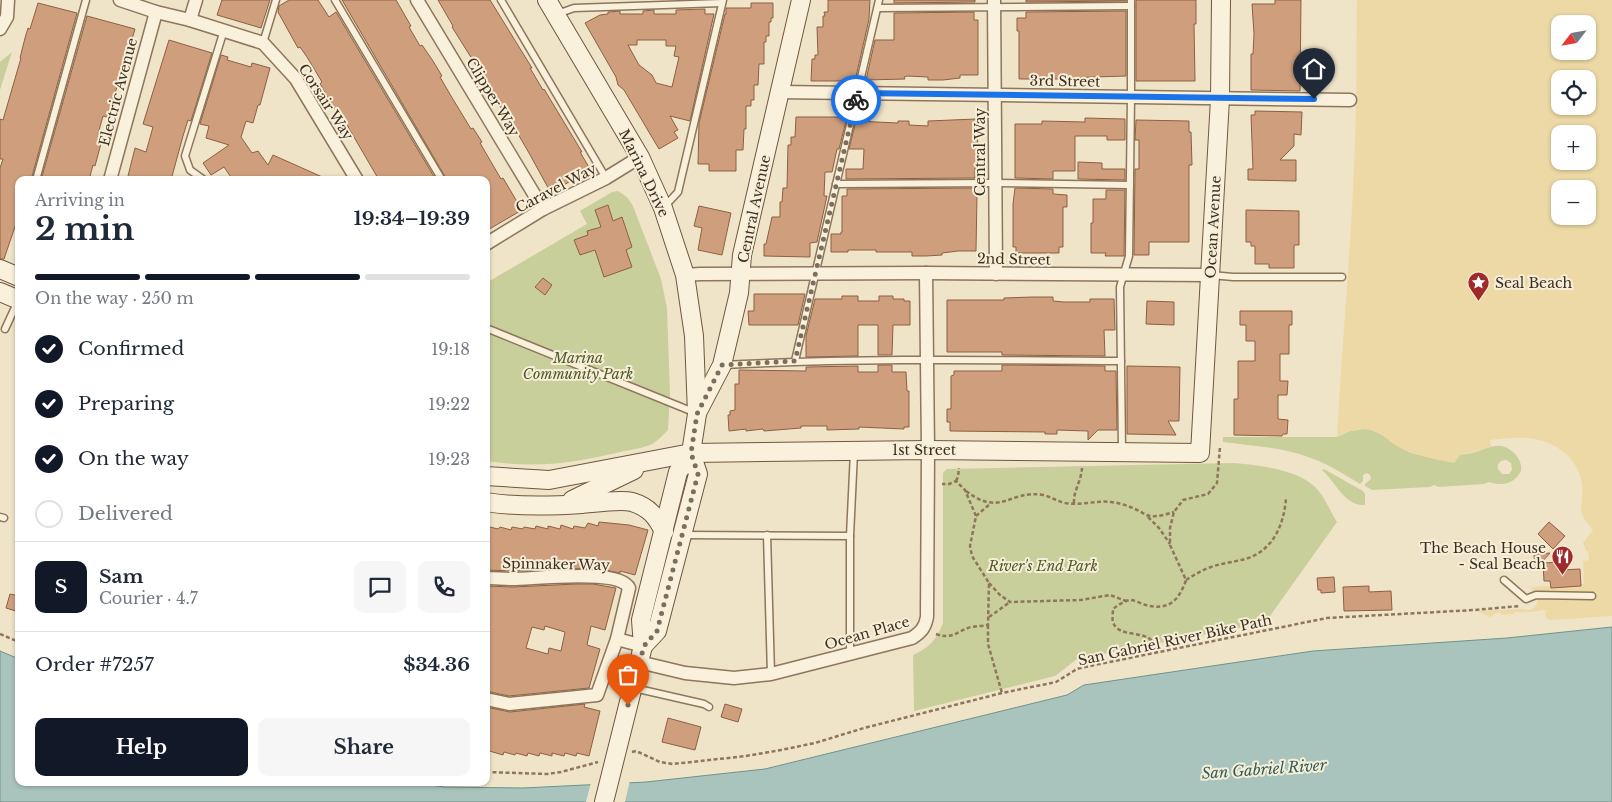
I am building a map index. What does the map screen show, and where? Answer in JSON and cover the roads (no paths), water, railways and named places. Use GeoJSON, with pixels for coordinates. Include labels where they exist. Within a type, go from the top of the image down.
{"type":"FeatureCollection","features":[{"type":"Feature","properties":{"kind":"main road","name":"Central Avenue"},"geometry":{"type":"LineString","coordinates":[[697,414],[722,365],[739,293],[742,255],[801,0]]}},
{"type":"Feature","properties":{"kind":"main road","name":"Ocean Avenue"},"geometry":{"type":"LineString","coordinates":[[1200,453],[1220,99],[1221,0]]}},
{"type":"Feature","properties":{"kind":"main road","name":"Marina Drive"},"geometry":{"type":"LineString","coordinates":[[552,7],[640,157],[664,208],[686,275],[694,336],[697,414],[691,453],[678,472],[641,620],[641,654],[609,763],[604,802]]}},
{"type":"Feature","properties":{"kind":"main road"},"geometry":{"type":"LineString","coordinates":[[0,269],[15,275]]}},
{"type":"Feature","properties":{"kind":"main road"},"geometry":{"type":"LineString","coordinates":[[0,292],[15,299]]}},
{"type":"Feature","properties":{"kind":"main road","name":"1st Street"},"geometry":{"type":"LineString","coordinates":[[490,476],[549,480],[691,453],[928,450],[1200,453]]}},
{"type":"Feature","properties":{"kind":"main road","name":"Marina Drive"},"geometry":{"type":"LineString","coordinates":[[641,654],[657,631],[683,535],[698,474],[691,453]]}},
{"type":"Feature","properties":{"kind":"main road","name":"1st Street"},"geometry":{"type":"LineString","coordinates":[[490,503],[563,505],[649,462]]}},
{"type":"Feature","properties":{"kind":"main road"},"geometry":{"type":"LineString","coordinates":[[563,505],[630,501],[644,506],[653,513],[664,532]]}},
{"type":"Feature","properties":{"kind":"street"},"geometry":{"type":"LineString","coordinates":[[0,29],[7,17],[8,0]]}},
{"type":"Feature","properties":{"kind":"street","name":"Corsair Way"},"geometry":{"type":"LineString","coordinates":[[120,0],[263,43],[296,79],[356,176]]}},
{"type":"Feature","properties":{"kind":"street"},"geometry":{"type":"LineString","coordinates":[[190,20],[196,0]]}},
{"type":"Feature","properties":{"kind":"street","name":"Clipper Way"},"geometry":{"type":"LineString","coordinates":[[418,0],[543,209]]}},
{"type":"Feature","properties":{"kind":"street","name":"Central Way"},"geometry":{"type":"LineString","coordinates":[[994,4],[996,274]]}},
{"type":"Feature","properties":{"kind":"street","name":"Electric Avenue"},"geometry":{"type":"LineString","coordinates":[[111,176],[156,12]]}},
{"type":"Feature","properties":{"kind":"street","name":"3rd Street"},"geometry":{"type":"LineString","coordinates":[[779,92],[1350,100]]}},
{"type":"Feature","properties":{"kind":"street","name":"Caravel Way"},"geometry":{"type":"LineString","coordinates":[[490,242],[543,209],[606,178],[640,157]]}},
{"type":"Feature","properties":{"kind":"street","name":"2nd Street"},"geometry":{"type":"LineString","coordinates":[[686,275],[815,273],[1210,275]]}},
{"type":"Feature","properties":{"kind":"street"},"geometry":{"type":"LineString","coordinates":[[926,273],[928,450]]}},
{"type":"Feature","properties":{"kind":"street","name":"Ocean Place"},"geometry":{"type":"LineString","coordinates":[[617,639],[641,654],[685,673],[734,678],[771,674],[850,655],[912,638],[921,633],[926,626],[927,617],[928,450]]}},
{"type":"Feature","properties":{"kind":"street","name":"Spinnaker Way"},"geometry":{"type":"LineString","coordinates":[[490,578],[596,576],[623,581],[627,584],[628,592],[617,639]]}},
{"type":"Feature","properties":{"kind":"street"},"geometry":{"type":"LineString","coordinates":[[490,700],[509,704],[597,695],[617,639]]}},
{"type":"Feature","properties":{"kind":"lane"},"geometry":{"type":"LineString","coordinates":[[37,176],[86,0]]}},
{"type":"Feature","properties":{"kind":"lane"},"geometry":{"type":"LineString","coordinates":[[263,43],[276,0]]}},
{"type":"Feature","properties":{"kind":"lane"},"geometry":{"type":"LineString","coordinates":[[335,0],[440,176]]}},
{"type":"Feature","properties":{"kind":"lane"},"geometry":{"type":"LineString","coordinates":[[501,0],[606,178]]}},
{"type":"Feature","properties":{"kind":"lane"},"geometry":{"type":"LineString","coordinates":[[795,361],[879,0]]}},
{"type":"Feature","properties":{"kind":"lane"},"geometry":{"type":"LineString","coordinates":[[552,7],[574,8],[722,1],[678,192],[664,208]]}},
{"type":"Feature","properties":{"kind":"lane"},"geometry":{"type":"LineString","coordinates":[[878,8],[994,4],[1131,3],[1132,96],[1129,256],[1120,287],[1122,451]]}},
{"type":"Feature","properties":{"kind":"lane"},"geometry":{"type":"LineString","coordinates":[[198,176],[190,170],[185,156],[224,30]]}},
{"type":"Feature","properties":{"kind":"lane"},"geometry":{"type":"LineString","coordinates":[[836,184],[995,183],[1130,185]]}},
{"type":"Feature","properties":{"kind":"lane","name":"2nd Street"},"geometry":{"type":"LineString","coordinates":[[1210,275],[1233,277],[1342,277]]}},
{"type":"Feature","properties":{"kind":"lane"},"geometry":{"type":"LineString","coordinates":[[5,329],[15,307]]}},
{"type":"Feature","properties":{"kind":"lane"},"geometry":{"type":"LineString","coordinates":[[490,330],[697,414]]}},
{"type":"Feature","properties":{"kind":"lane"},"geometry":{"type":"LineString","coordinates":[[722,365],[795,361],[1121,361]]}},
{"type":"Feature","properties":{"kind":"lane"},"geometry":{"type":"LineString","coordinates":[[850,655],[850,536],[854,451]]}},
{"type":"Feature","properties":{"kind":"lane"},"geometry":{"type":"LineString","coordinates":[[683,535],[850,536]]}},
{"type":"Feature","properties":{"kind":"lane"},"geometry":{"type":"LineString","coordinates":[[767,535],[771,674]]}},
{"type":"Feature","properties":{"kind":"lane"},"geometry":{"type":"LineString","coordinates":[[1504,580],[1526,599],[1536,595],[1592,596]]}},
{"type":"Feature","properties":{"kind":"lane"},"geometry":{"type":"LineString","coordinates":[[632,688],[710,707]]}},
{"type":"Feature","properties":{"kind":"water","name":"San Gabriel River"},"geometry":{"type":"Polygon","coordinates":[[[1612,627],[1612,802],[0,802],[0,651],[15,657],[15,786],[437,786],[523,788],[646,782],[765,769],[1067,695],[1084,685],[1313,651],[1507,638],[1612,627]]]}},
{"type":"Feature","properties":{"kind":"place","name":"Seal Beach"},"geometry":{"type":"Point","coordinates":[1479,302]}},
{"type":"Feature","properties":{"kind":"place","name":"The Beach House - Seal Beach"},"geometry":{"type":"Point","coordinates":[1562,575]}},
{"type":"Feature","properties":{"kind":"park label","name":"Marina Community Park"},"geometry":{"type":"Point","coordinates":[578,366]}},
{"type":"Feature","properties":{"kind":"park label","name":"River's End Park"},"geometry":{"type":"Point","coordinates":[1043,566]}}]}
